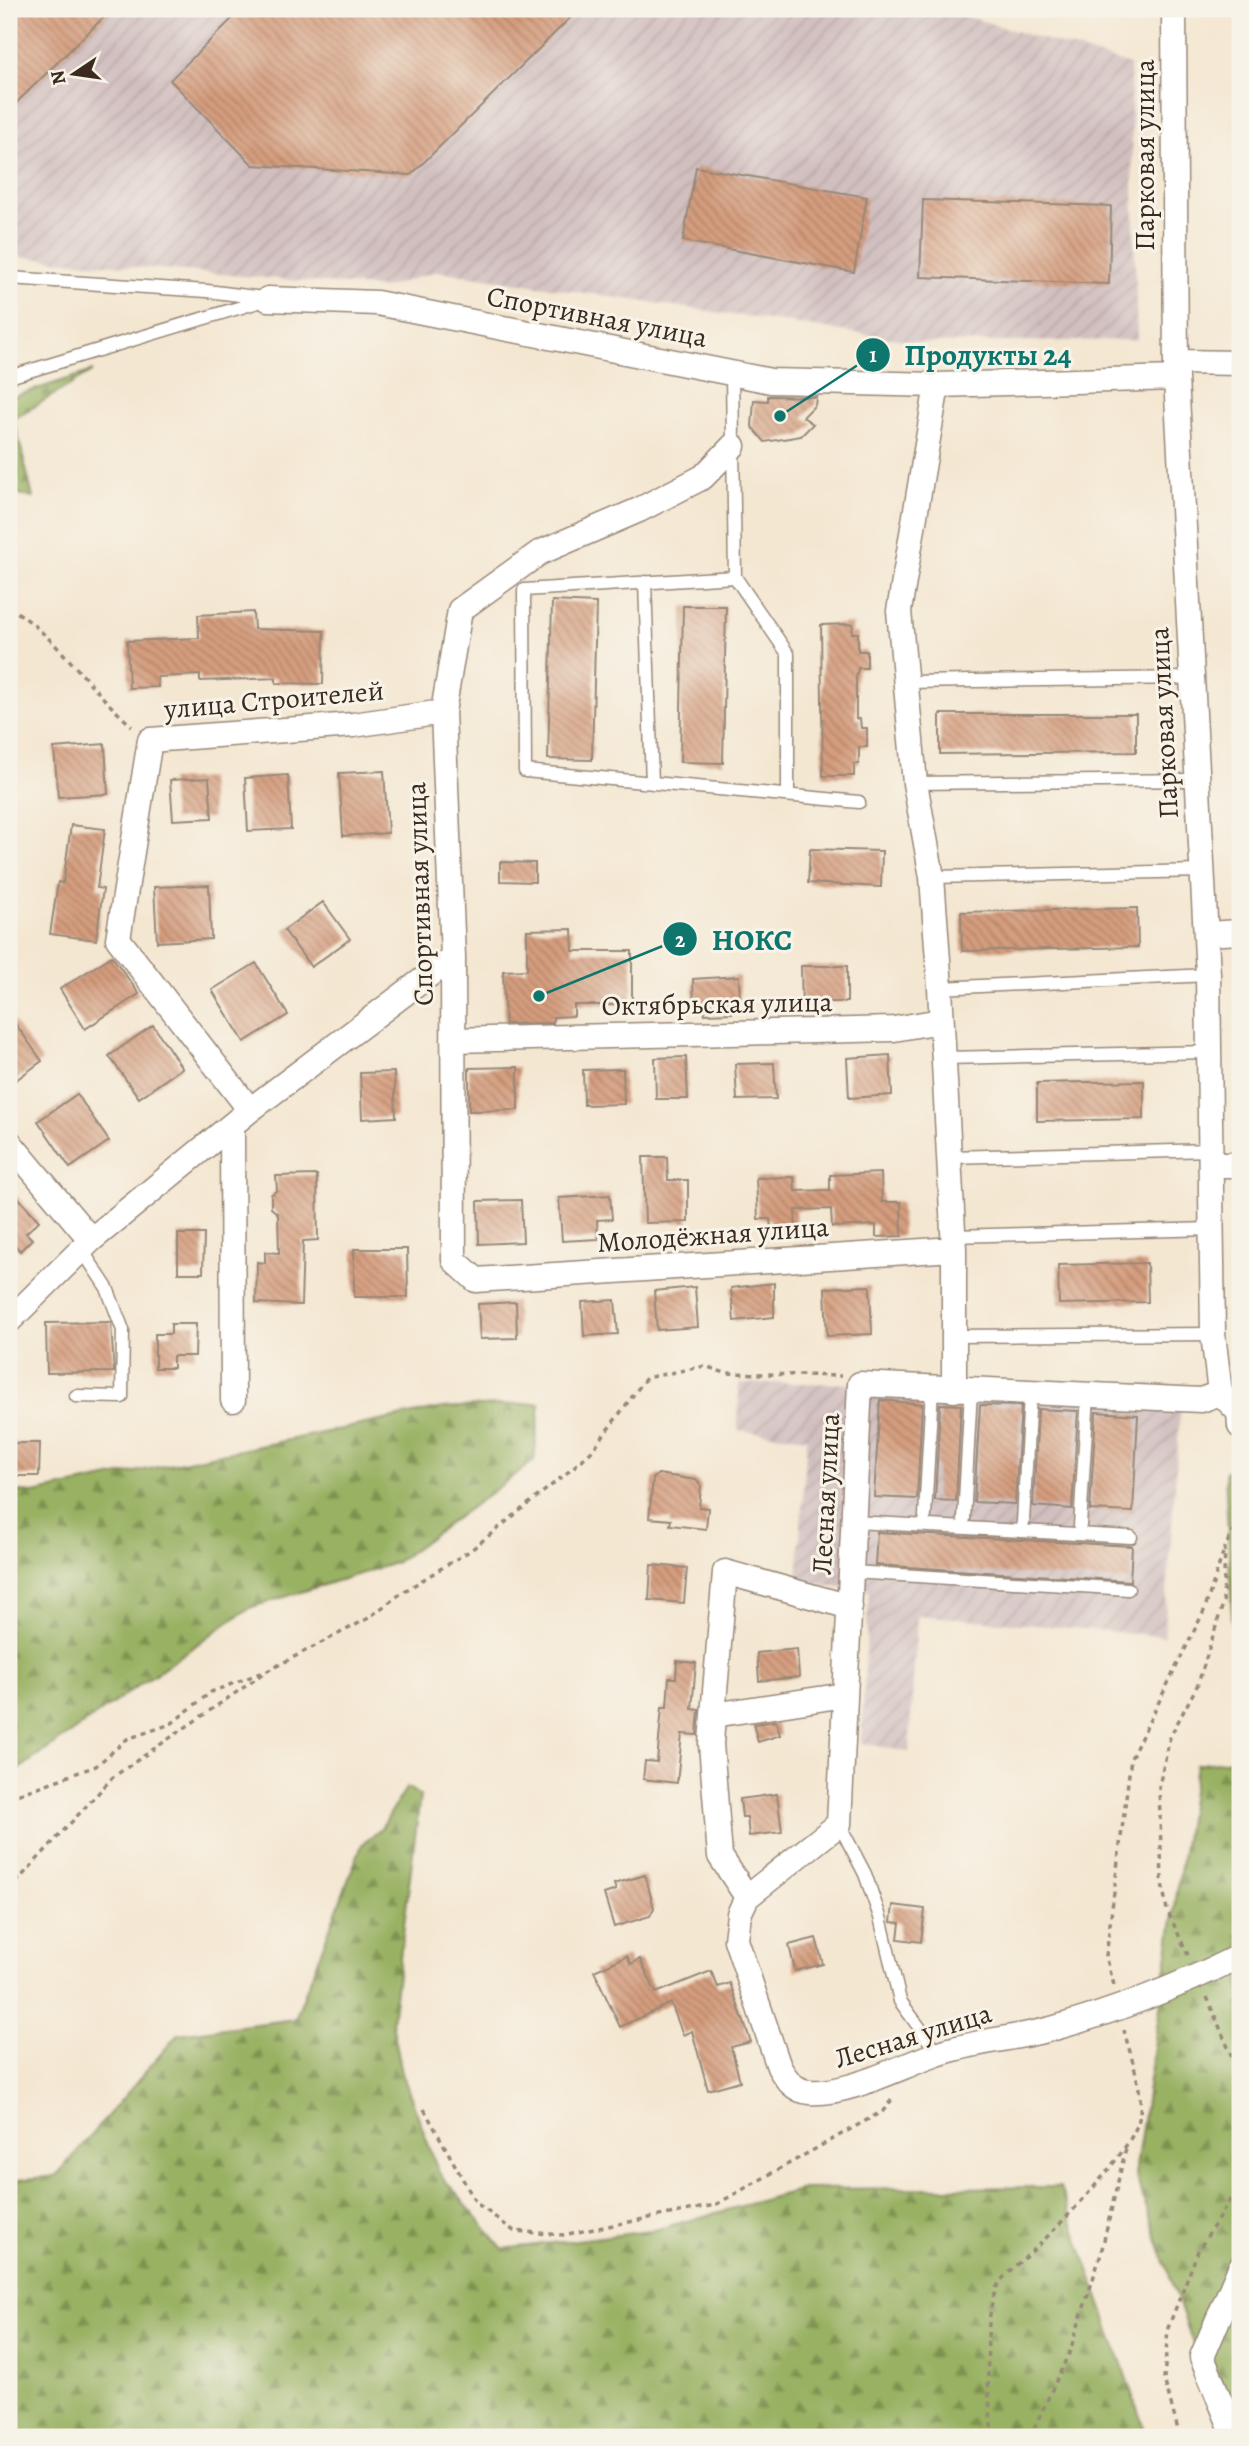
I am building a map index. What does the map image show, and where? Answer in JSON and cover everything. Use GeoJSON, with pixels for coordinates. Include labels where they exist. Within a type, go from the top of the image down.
{"type":"FeatureCollection","features":[{"type":"Feature","properties":{"kind":"street","name":"Парковая улица"},"geometry":{"type":"LineString","coordinates":[[1174,9],[1176,370],[1190,678],[1208,975],[1213,1334],[1220,1393]]}},
{"type":"Feature","properties":{"kind":"street","name":"Спортивная улица"},"geometry":{"type":"LineString","coordinates":[[268,299],[377,303],[771,381],[937,385],[1176,370],[1240,363]]}},
{"type":"Feature","properties":{"kind":"street"},"geometry":{"type":"LineString","coordinates":[[937,385],[899,611],[915,783],[932,877],[940,988],[954,1242],[956,1336],[952,1389]]}},
{"type":"Feature","properties":{"kind":"street","name":"Спортивная улица"},"geometry":{"type":"LineString","coordinates":[[476,1280],[454,1260],[453,957],[443,712],[460,610],[539,553],[639,510],[703,477],[733,446]]}},
{"type":"Feature","properties":{"kind":"street","name":"улица Строителей"},"geometry":{"type":"LineString","coordinates":[[241,1117],[118,939],[150,740],[353,725],[443,712]]}},
{"type":"Feature","properties":{"kind":"street"},"geometry":{"type":"LineString","coordinates":[[1206,934],[1240,932]]}},
{"type":"Feature","properties":{"kind":"street"},"geometry":{"type":"LineString","coordinates":[[9,1321],[86,1245],[241,1117],[453,957]]}},
{"type":"Feature","properties":{"kind":"street","name":"Октябрьская улица"},"geometry":{"type":"LineString","coordinates":[[453,1040],[894,1029],[940,1021]]}},
{"type":"Feature","properties":{"kind":"street"},"geometry":{"type":"LineString","coordinates":[[233,1400],[241,1117]]}},
{"type":"Feature","properties":{"kind":"street"},"geometry":{"type":"LineString","coordinates":[[9,1142],[86,1245]]}},
{"type":"Feature","properties":{"kind":"street"},"geometry":{"type":"LineString","coordinates":[[1211,1157],[1240,1165]]}},
{"type":"Feature","properties":{"kind":"street","name":"Молодёжная улица"},"geometry":{"type":"LineString","coordinates":[[476,1280],[954,1242]]}},
{"type":"Feature","properties":{"kind":"street"},"geometry":{"type":"LineString","coordinates":[[860,1384],[1201,1400],[1220,1393],[1240,1415]]}},
{"type":"Feature","properties":{"kind":"street","name":"Лесная улица"},"geometry":{"type":"LineString","coordinates":[[839,1824],[860,1384]]}},
{"type":"Feature","properties":{"kind":"street","name":"Лесная улица"},"geometry":{"type":"LineString","coordinates":[[850,1606],[725,1572],[711,1744],[720,1856],[747,1897],[739,1914],[736,1940],[779,2067],[789,2083],[807,2092],[831,2092],[938,2053],[1050,2029],[1160,1994],[1240,1956]]}},
{"type":"Feature","properties":{"kind":"street"},"geometry":{"type":"LineString","coordinates":[[713,1715],[845,1695]]}},
{"type":"Feature","properties":{"kind":"street"},"geometry":{"type":"LineString","coordinates":[[747,1897],[839,1824]]}},
{"type":"Feature","properties":{"kind":"street"},"geometry":{"type":"LineString","coordinates":[[1235,2437],[1202,2357],[1240,2268]]}},
{"type":"Feature","properties":{"kind":"lane","name":"Спортивная улица"},"geometry":{"type":"LineString","coordinates":[[9,278],[207,291],[268,299]]}},
{"type":"Feature","properties":{"kind":"lane"},"geometry":{"type":"LineString","coordinates":[[9,377],[268,299]]}},
{"type":"Feature","properties":{"kind":"lane"},"geometry":{"type":"LineString","coordinates":[[732,374],[735,577],[788,654],[789,795]]}},
{"type":"Feature","properties":{"kind":"lane"},"geometry":{"type":"LineString","coordinates":[[735,577],[524,590],[525,771],[859,802]]}},
{"type":"Feature","properties":{"kind":"lane"},"geometry":{"type":"LineString","coordinates":[[645,582],[652,783]]}},
{"type":"Feature","properties":{"kind":"lane"},"geometry":{"type":"LineString","coordinates":[[906,682],[1190,678]]}},
{"type":"Feature","properties":{"kind":"lane"},"geometry":{"type":"LineString","coordinates":[[915,783],[1197,780]]}},
{"type":"Feature","properties":{"kind":"lane"},"geometry":{"type":"LineString","coordinates":[[932,877],[1203,871]]}},
{"type":"Feature","properties":{"kind":"lane"},"geometry":{"type":"LineString","coordinates":[[940,988],[1208,975]]}},
{"type":"Feature","properties":{"kind":"lane"},"geometry":{"type":"LineString","coordinates":[[943,1058],[1210,1052]]}},
{"type":"Feature","properties":{"kind":"lane"},"geometry":{"type":"LineString","coordinates":[[949,1157],[1211,1157]]}},
{"type":"Feature","properties":{"kind":"lane"},"geometry":{"type":"LineString","coordinates":[[954,1242],[1212,1229]]}},
{"type":"Feature","properties":{"kind":"lane"},"geometry":{"type":"LineString","coordinates":[[75,1396],[122,1397],[123,1330],[86,1245]]}},
{"type":"Feature","properties":{"kind":"lane"},"geometry":{"type":"LineString","coordinates":[[956,1336],[1213,1334]]}},
{"type":"Feature","properties":{"kind":"lane"},"geometry":{"type":"LineString","coordinates":[[925,1516],[952,1389]]}},
{"type":"Feature","properties":{"kind":"lane"},"geometry":{"type":"LineString","coordinates":[[952,1389],[964,1519]]}},
{"type":"Feature","properties":{"kind":"lane"},"geometry":{"type":"LineString","coordinates":[[1023,1522],[1030,1393]]}},
{"type":"Feature","properties":{"kind":"lane"},"geometry":{"type":"LineString","coordinates":[[1080,1526],[1087,1396]]}},
{"type":"Feature","properties":{"kind":"lane"},"geometry":{"type":"LineString","coordinates":[[855,1522],[1131,1537]]}},
{"type":"Feature","properties":{"kind":"lane"},"geometry":{"type":"LineString","coordinates":[[852,1572],[1128,1589]]}},
{"type":"Feature","properties":{"kind":"lane"},"geometry":{"type":"LineString","coordinates":[[839,1824],[865,1874],[880,1917],[900,2001],[938,2053]]}},
{"type":"Feature","properties":{"kind":"path"},"geometry":{"type":"LineString","coordinates":[[9,607],[50,637],[80,675],[150,740]]}},
{"type":"Feature","properties":{"kind":"path"},"geometry":{"type":"LineString","coordinates":[[9,1791],[19,1794],[96,1766],[127,1739],[171,1724],[211,1692],[269,1670],[367,1619],[403,1592],[471,1550],[591,1452],[646,1378],[705,1366],[725,1373],[856,1377],[860,1384]]}},
{"type":"Feature","properties":{"kind":"path"},"geometry":{"type":"LineString","coordinates":[[1240,1517],[1224,1547],[1223,1604],[1198,1684],[1170,1737],[1159,1786],[1162,1883],[1167,1910],[1240,2076]]}},
{"type":"Feature","properties":{"kind":"path"},"geometry":{"type":"LineString","coordinates":[[9,1890],[113,1777],[269,1670]]}},
{"type":"Feature","properties":{"kind":"path"},"geometry":{"type":"LineString","coordinates":[[424,2109],[476,2203],[514,2231],[563,2235],[715,2206],[883,2111],[898,2091]]}},
{"type":"Feature","properties":{"kind":"path"},"geometry":{"type":"LineString","coordinates":[[1030,2437],[1070,2351],[1100,2258],[1127,2146]]}},
{"type":"Feature","properties":{"kind":"path"},"geometry":{"type":"LineString","coordinates":[[1180,2437],[1164,2379],[1168,2328],[1198,2251],[1240,2184]]}},
{"type":"Feature","properties":{"kind":"shaded area"},"geometry":{"type":"Polygon","coordinates":[[[9,9],[942,9],[1130,65],[1137,340],[924,343],[437,271],[384,288],[9,256],[9,9]]]}},
{"type":"Feature","properties":{"kind":"shaded area"},"geometry":{"type":"Polygon","coordinates":[[[739,1383],[1182,1385],[1164,1636],[917,1615],[909,1752],[861,1743],[869,1591],[797,1581],[807,1438],[738,1430],[739,1383]]]}},
{"type":"Feature","properties":{"kind":"green space"},"geometry":{"type":"Polygon","coordinates":[[[93,371],[14,419],[33,498],[9,491],[9,398],[93,371]]]}},
{"type":"Feature","properties":{"kind":"green space"},"geometry":{"type":"Polygon","coordinates":[[[540,1403],[534,1461],[395,1563],[249,1608],[9,1776],[9,1491],[34,1493],[442,1408],[540,1403]]]}},
{"type":"Feature","properties":{"kind":"green space"},"geometry":{"type":"Polygon","coordinates":[[[1225,1471],[1240,1471],[1240,2437],[1225,2437],[1135,2174],[1196,1765],[1239,1759],[1225,1471]]]}},
{"type":"Feature","properties":{"kind":"green space"},"geometry":{"type":"Polygon","coordinates":[[[407,1787],[420,1796],[392,2022],[402,2073],[439,2173],[503,2249],[651,2231],[803,2189],[1060,2187],[1147,2437],[9,2437],[9,2181],[56,2176],[178,2034],[295,2019],[362,1844],[381,1828],[407,1787]]]}},
{"type":"Feature","properties":{"kind":"building"},"geometry":{"type":"Polygon","coordinates":[[[9,9],[112,9],[9,110],[9,9]]]}},
{"type":"Feature","properties":{"kind":"building"},"geometry":{"type":"Polygon","coordinates":[[[242,9],[561,9],[570,18],[411,175],[253,165],[170,80],[242,9]]]}},
{"type":"Feature","properties":{"kind":"building"},"geometry":{"type":"Polygon","coordinates":[[[696,167],[867,197],[854,272],[683,241],[696,167]]]}},
{"type":"Feature","properties":{"kind":"building"},"geometry":{"type":"Polygon","coordinates":[[[923,200],[1111,206],[1109,284],[920,277],[923,200]]]}},
{"type":"Feature","properties":{"kind":"building"},"geometry":{"type":"Polygon","coordinates":[[[768,396],[816,397],[815,405],[803,417],[813,424],[801,436],[765,442],[752,427],[754,400],[768,401],[768,396]]]}},
{"type":"Feature","properties":{"kind":"building"},"geometry":{"type":"Polygon","coordinates":[[[552,601],[596,603],[592,760],[548,759],[552,601]]]}},
{"type":"Feature","properties":{"kind":"building"},"geometry":{"type":"Polygon","coordinates":[[[683,606],[726,606],[723,763],[680,762],[683,606]]]}},
{"type":"Feature","properties":{"kind":"building"},"geometry":{"type":"Polygon","coordinates":[[[253,612],[254,629],[324,631],[323,684],[276,683],[276,678],[200,681],[200,675],[157,677],[158,687],[129,688],[127,641],[199,638],[198,615],[253,612]]]}},
{"type":"Feature","properties":{"kind":"building"},"geometry":{"type":"Polygon","coordinates":[[[853,624],[852,633],[858,633],[858,651],[867,651],[867,668],[858,668],[856,679],[856,719],[860,719],[861,728],[867,728],[867,747],[859,747],[859,764],[854,764],[854,776],[823,776],[821,625],[853,624]]]}},
{"type":"Feature","properties":{"kind":"building"},"geometry":{"type":"Polygon","coordinates":[[[940,714],[1136,714],[1136,752],[940,754],[940,714]]]}},
{"type":"Feature","properties":{"kind":"building"},"geometry":{"type":"Polygon","coordinates":[[[105,744],[108,794],[58,797],[54,748],[105,744]]]}},
{"type":"Feature","properties":{"kind":"building"},"geometry":{"type":"Polygon","coordinates":[[[384,771],[388,833],[343,836],[339,773],[384,771]]]}},
{"type":"Feature","properties":{"kind":"building"},"geometry":{"type":"Polygon","coordinates":[[[288,775],[291,829],[248,831],[245,778],[288,775]]]}},
{"type":"Feature","properties":{"kind":"building"},"geometry":{"type":"Polygon","coordinates":[[[209,778],[212,818],[173,820],[170,780],[209,778]]]}},
{"type":"Feature","properties":{"kind":"building"},"geometry":{"type":"Polygon","coordinates":[[[71,825],[105,829],[97,888],[103,889],[96,940],[50,934],[58,882],[63,883],[71,825]]]}},
{"type":"Feature","properties":{"kind":"building"},"geometry":{"type":"Polygon","coordinates":[[[810,849],[882,851],[881,887],[808,883],[810,849]]]}},
{"type":"Feature","properties":{"kind":"building"},"geometry":{"type":"Polygon","coordinates":[[[500,862],[535,863],[535,882],[500,881],[500,862]]]}},
{"type":"Feature","properties":{"kind":"building"},"geometry":{"type":"Polygon","coordinates":[[[209,885],[211,939],[157,942],[154,887],[209,885]]]}},
{"type":"Feature","properties":{"kind":"building"},"geometry":{"type":"Polygon","coordinates":[[[323,902],[350,939],[311,967],[284,930],[323,902]]]}},
{"type":"Feature","properties":{"kind":"building"},"geometry":{"type":"Polygon","coordinates":[[[1137,908],[1138,947],[962,951],[961,912],[1137,908]]]}},
{"type":"Feature","properties":{"kind":"building"},"geometry":{"type":"Polygon","coordinates":[[[572,929],[573,951],[632,951],[632,1005],[574,1005],[574,1016],[553,1017],[553,1023],[505,1024],[503,971],[527,970],[527,930],[572,929]]]}},
{"type":"Feature","properties":{"kind":"building"},"geometry":{"type":"Polygon","coordinates":[[[112,956],[139,994],[85,1029],[60,989],[112,956]]]}},
{"type":"Feature","properties":{"kind":"building"},"geometry":{"type":"Polygon","coordinates":[[[256,963],[288,1015],[244,1042],[212,990],[256,963]]]}},
{"type":"Feature","properties":{"kind":"building"},"geometry":{"type":"Polygon","coordinates":[[[801,966],[847,966],[847,1002],[818,1002],[818,1011],[802,1011],[801,966]]]}},
{"type":"Feature","properties":{"kind":"building"},"geometry":{"type":"Polygon","coordinates":[[[739,976],[740,1005],[732,1005],[732,1013],[705,1014],[704,1008],[694,1009],[693,979],[739,976]]]}},
{"type":"Feature","properties":{"kind":"building"},"geometry":{"type":"Polygon","coordinates":[[[9,1015],[42,1061],[9,1085],[9,1015]]]}},
{"type":"Feature","properties":{"kind":"building"},"geometry":{"type":"Polygon","coordinates":[[[153,1025],[182,1068],[139,1098],[109,1056],[153,1025]]]}},
{"type":"Feature","properties":{"kind":"building"},"geometry":{"type":"Polygon","coordinates":[[[890,1055],[892,1095],[849,1098],[847,1058],[890,1055]]]}},
{"type":"Feature","properties":{"kind":"building"},"geometry":{"type":"Polygon","coordinates":[[[686,1057],[688,1099],[656,1099],[655,1058],[686,1057]]]}},
{"type":"Feature","properties":{"kind":"building"},"geometry":{"type":"Polygon","coordinates":[[[774,1063],[776,1099],[737,1100],[735,1064],[774,1063]]]}},
{"type":"Feature","properties":{"kind":"building"},"geometry":{"type":"Polygon","coordinates":[[[518,1067],[518,1110],[469,1111],[469,1068],[518,1067]]]}},
{"type":"Feature","properties":{"kind":"building"},"geometry":{"type":"Polygon","coordinates":[[[623,1069],[624,1104],[584,1105],[583,1070],[623,1069]]]}},
{"type":"Feature","properties":{"kind":"building"},"geometry":{"type":"Polygon","coordinates":[[[394,1072],[396,1117],[362,1119],[360,1073],[394,1072]]]}},
{"type":"Feature","properties":{"kind":"building"},"geometry":{"type":"Polygon","coordinates":[[[1144,1081],[1144,1119],[1037,1121],[1037,1083],[1144,1081]]]}},
{"type":"Feature","properties":{"kind":"building"},"geometry":{"type":"Polygon","coordinates":[[[77,1094],[109,1141],[70,1168],[38,1121],[77,1094]]]}},
{"type":"Feature","properties":{"kind":"building"},"geometry":{"type":"Polygon","coordinates":[[[643,1157],[667,1157],[668,1180],[688,1180],[688,1222],[645,1223],[643,1157]]]}},
{"type":"Feature","properties":{"kind":"building"},"geometry":{"type":"Polygon","coordinates":[[[881,1173],[882,1202],[901,1202],[902,1236],[876,1237],[876,1225],[832,1227],[831,1209],[795,1210],[796,1228],[771,1229],[770,1219],[758,1219],[756,1178],[794,1177],[795,1191],[830,1190],[830,1175],[881,1173]]]}},
{"type":"Feature","properties":{"kind":"building"},"geometry":{"type":"Polygon","coordinates":[[[317,1175],[318,1240],[303,1241],[301,1305],[256,1303],[257,1262],[265,1263],[265,1252],[279,1253],[278,1214],[271,1208],[271,1195],[277,1190],[276,1176],[317,1175]]]}},
{"type":"Feature","properties":{"kind":"building"},"geometry":{"type":"Polygon","coordinates":[[[9,1187],[39,1221],[26,1233],[32,1239],[20,1251],[14,1244],[9,1248],[9,1187]]]}},
{"type":"Feature","properties":{"kind":"building"},"geometry":{"type":"Polygon","coordinates":[[[610,1195],[612,1219],[597,1220],[598,1239],[562,1241],[559,1198],[610,1195]]]}},
{"type":"Feature","properties":{"kind":"building"},"geometry":{"type":"Polygon","coordinates":[[[521,1200],[523,1242],[479,1244],[478,1201],[521,1200]]]}},
{"type":"Feature","properties":{"kind":"building"},"geometry":{"type":"Polygon","coordinates":[[[178,1234],[204,1234],[203,1273],[178,1273],[178,1234]]]}},
{"type":"Feature","properties":{"kind":"building"},"geometry":{"type":"Polygon","coordinates":[[[354,1249],[407,1249],[408,1297],[354,1297],[354,1249]]]}},
{"type":"Feature","properties":{"kind":"building"},"geometry":{"type":"Polygon","coordinates":[[[1147,1263],[1148,1302],[1059,1304],[1058,1265],[1147,1263]]]}},
{"type":"Feature","properties":{"kind":"building"},"geometry":{"type":"Polygon","coordinates":[[[774,1283],[774,1317],[734,1321],[731,1288],[774,1283]]]}},
{"type":"Feature","properties":{"kind":"building"},"geometry":{"type":"Polygon","coordinates":[[[870,1286],[872,1334],[827,1336],[825,1288],[870,1286]]]}},
{"type":"Feature","properties":{"kind":"building"},"geometry":{"type":"Polygon","coordinates":[[[695,1287],[698,1327],[657,1330],[654,1291],[695,1287]]]}},
{"type":"Feature","properties":{"kind":"building"},"geometry":{"type":"Polygon","coordinates":[[[615,1300],[618,1334],[584,1336],[582,1302],[615,1300]]]}},
{"type":"Feature","properties":{"kind":"building"},"geometry":{"type":"Polygon","coordinates":[[[516,1302],[517,1338],[480,1339],[478,1304],[516,1302]]]}},
{"type":"Feature","properties":{"kind":"building"},"geometry":{"type":"Polygon","coordinates":[[[111,1322],[114,1372],[47,1373],[46,1323],[111,1322]]]}},
{"type":"Feature","properties":{"kind":"building"},"geometry":{"type":"Polygon","coordinates":[[[171,1324],[196,1324],[195,1356],[173,1356],[173,1368],[155,1368],[155,1334],[171,1334],[171,1324]]]}},
{"type":"Feature","properties":{"kind":"building"},"geometry":{"type":"Polygon","coordinates":[[[880,1400],[922,1404],[917,1499],[874,1497],[880,1400]]]}},
{"type":"Feature","properties":{"kind":"building"},"geometry":{"type":"Polygon","coordinates":[[[940,1404],[961,1405],[956,1501],[935,1500],[940,1404]]]}},
{"type":"Feature","properties":{"kind":"building"},"geometry":{"type":"Polygon","coordinates":[[[980,1405],[1021,1406],[1015,1504],[974,1502],[980,1405]]]}},
{"type":"Feature","properties":{"kind":"building"},"geometry":{"type":"Polygon","coordinates":[[[1038,1409],[1078,1411],[1072,1509],[1033,1506],[1038,1409]]]}},
{"type":"Feature","properties":{"kind":"building"},"geometry":{"type":"Polygon","coordinates":[[[1096,1412],[1138,1415],[1133,1512],[1090,1510],[1096,1412]]]}},
{"type":"Feature","properties":{"kind":"building"},"geometry":{"type":"Polygon","coordinates":[[[10,1443],[40,1443],[39,1476],[9,1476],[10,1443]]]}},
{"type":"Feature","properties":{"kind":"building"},"geometry":{"type":"Polygon","coordinates":[[[658,1474],[696,1480],[701,1486],[699,1507],[708,1508],[706,1529],[670,1525],[671,1520],[649,1518],[653,1479],[658,1474]]]}},
{"type":"Feature","properties":{"kind":"building"},"geometry":{"type":"Polygon","coordinates":[[[877,1532],[1132,1546],[1130,1581],[875,1565],[877,1532]]]}},
{"type":"Feature","properties":{"kind":"building"},"geometry":{"type":"Polygon","coordinates":[[[651,1565],[687,1568],[684,1603],[649,1600],[651,1565]]]}},
{"type":"Feature","properties":{"kind":"building"},"geometry":{"type":"Polygon","coordinates":[[[797,1649],[799,1677],[759,1681],[757,1653],[797,1649]]]}},
{"type":"Feature","properties":{"kind":"building"},"geometry":{"type":"Polygon","coordinates":[[[677,1661],[696,1663],[692,1709],[699,1710],[697,1735],[682,1734],[677,1783],[643,1779],[645,1761],[657,1762],[662,1707],[667,1707],[669,1678],[676,1678],[677,1661]]]}},
{"type":"Feature","properties":{"kind":"building"},"geometry":{"type":"Polygon","coordinates":[[[776,1721],[780,1735],[758,1742],[753,1724],[776,1721]]]}},
{"type":"Feature","properties":{"kind":"building"},"geometry":{"type":"Polygon","coordinates":[[[777,1794],[782,1832],[749,1836],[747,1817],[742,1817],[740,1799],[777,1794]]]}},
{"type":"Feature","properties":{"kind":"building"},"geometry":{"type":"Polygon","coordinates":[[[645,1875],[654,1908],[650,1916],[614,1927],[604,1894],[616,1890],[614,1884],[645,1875]]]}},
{"type":"Feature","properties":{"kind":"building"},"geometry":{"type":"Polygon","coordinates":[[[893,1905],[925,1909],[921,1942],[898,1939],[900,1923],[891,1922],[893,1905]]]}},
{"type":"Feature","properties":{"kind":"building"},"geometry":{"type":"Polygon","coordinates":[[[816,1938],[823,1964],[795,1971],[789,1945],[816,1938]]]}},
{"type":"Feature","properties":{"kind":"building"},"geometry":{"type":"Polygon","coordinates":[[[627,1956],[631,1964],[640,1959],[656,1993],[711,1971],[718,1987],[730,1983],[751,2042],[731,2047],[740,2081],[708,2090],[692,2031],[683,2035],[671,2003],[620,2027],[594,1971],[627,1956]]]}},
{"type":"Feature","properties":{"kind":"place","name":"Продукты 24"},"geometry":{"type":"Point","coordinates":[780,416]}},
{"type":"Feature","properties":{"kind":"place","name":"НОКС"},"geometry":{"type":"Point","coordinates":[539,996]}}]}
